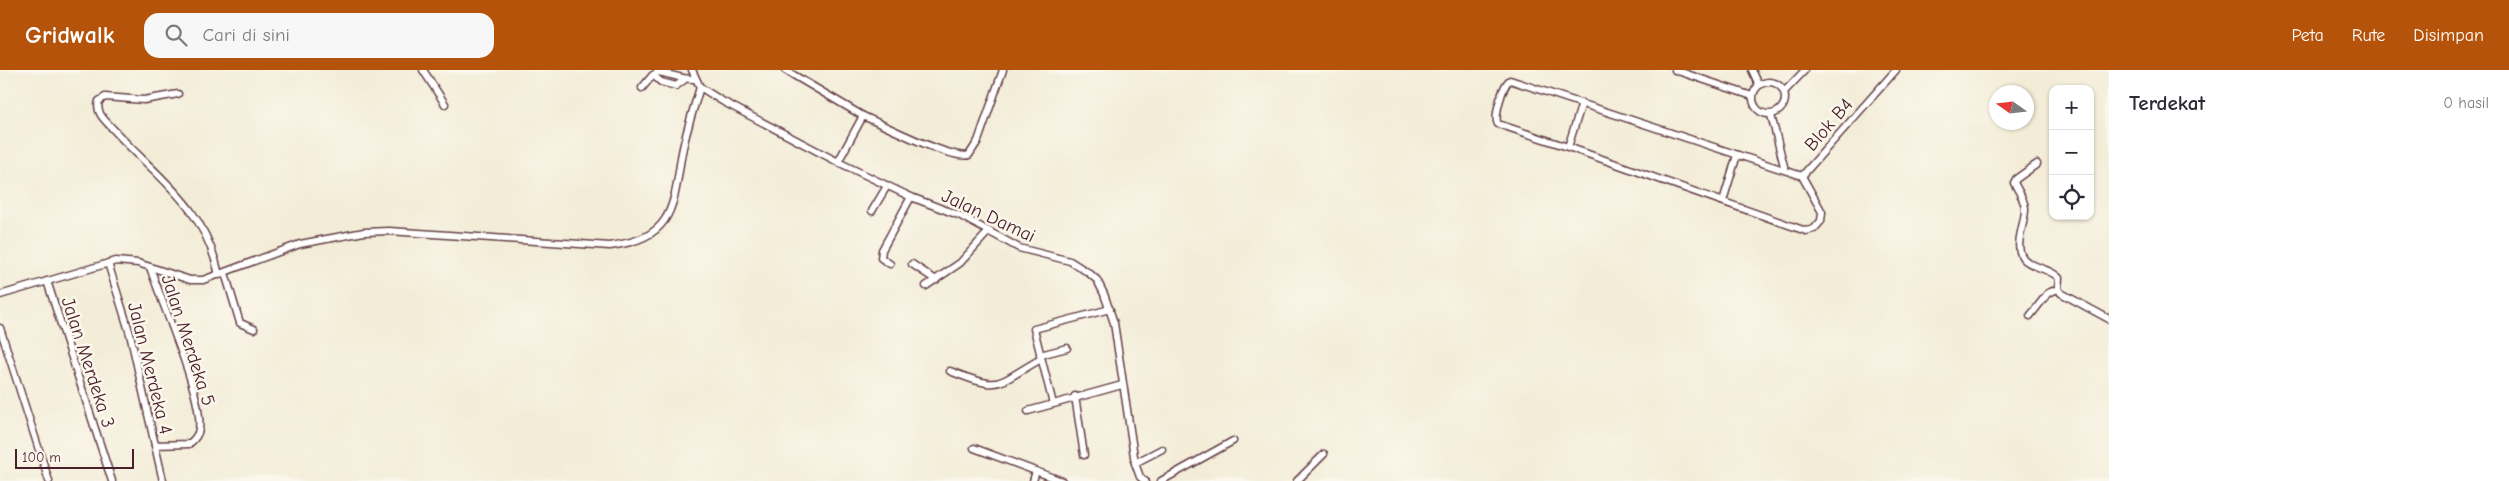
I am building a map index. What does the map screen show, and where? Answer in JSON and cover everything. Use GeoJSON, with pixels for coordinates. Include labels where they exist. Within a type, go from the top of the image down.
{"type":"FeatureCollection","features":[{"type":"Feature","properties":{"kind":"street"},"geometry":{"type":"LineString","coordinates":[[423,70],[445,104]]}},
{"type":"Feature","properties":{"kind":"street","name":"Jalan Damai"},"geometry":{"type":"LineString","coordinates":[[692,70],[700,87],[722,101],[838,162],[911,197],[950,211],[1019,248],[1055,256],[1080,266],[1097,280],[1110,309],[1116,335],[1135,463],[1140,477],[1145,481]]}},
{"type":"Feature","properties":{"kind":"street"},"geometry":{"type":"LineString","coordinates":[[785,70],[863,116],[929,146],[965,156],[972,152],[978,142],[1003,70]]}},
{"type":"Feature","properties":{"kind":"street"},"geometry":{"type":"LineString","coordinates":[[1675,70],[1752,96]]}},
{"type":"Feature","properties":{"kind":"street"},"geometry":{"type":"LineString","coordinates":[[1752,70],[1759,85]]}},
{"type":"Feature","properties":{"kind":"street"},"geometry":{"type":"LineString","coordinates":[[1784,92],[1805,70]]}},
{"type":"Feature","properties":{"kind":"street","name":"Blok B4"},"geometry":{"type":"LineString","coordinates":[[1802,176],[1896,70]]}},
{"type":"Feature","properties":{"kind":"street"},"geometry":{"type":"LineString","coordinates":[[642,88],[658,72],[671,74],[684,80],[695,79]]}},
{"type":"Feature","properties":{"kind":"street"},"geometry":{"type":"LineString","coordinates":[[654,75],[661,82],[676,86],[684,80]]}},
{"type":"Feature","properties":{"kind":"street"},"geometry":{"type":"LineString","coordinates":[[1510,80],[1786,170],[1802,176],[1822,216],[1821,221],[1810,231],[1498,124],[1495,118],[1505,84],[1510,80]]}},
{"type":"Feature","properties":{"kind":"street"},"geometry":{"type":"LineString","coordinates":[[1768,82],[1778,84],[1784,92],[1785,102],[1780,110],[1771,114],[1762,113],[1754,106],[1752,96],[1759,85],[1768,82]]}},
{"type":"Feature","properties":{"kind":"street"},"geometry":{"type":"LineString","coordinates":[[0,296],[108,263],[126,261],[190,280],[222,274],[300,244],[364,232],[389,231],[610,246],[632,243],[652,234],[668,217],[678,187],[688,126],[700,87]]}},
{"type":"Feature","properties":{"kind":"street"},"geometry":{"type":"LineString","coordinates":[[178,94],[144,100],[105,97],[99,101],[98,107],[101,115],[126,143],[179,194],[208,237],[240,323],[254,329]]}},
{"type":"Feature","properties":{"kind":"street"},"geometry":{"type":"LineString","coordinates":[[1568,147],[1582,103]]}},
{"type":"Feature","properties":{"kind":"street"},"geometry":{"type":"LineString","coordinates":[[1771,114],[1786,170]]}},
{"type":"Feature","properties":{"kind":"street"},"geometry":{"type":"LineString","coordinates":[[838,162],[863,116]]}},
{"type":"Feature","properties":{"kind":"street"},"geometry":{"type":"LineString","coordinates":[[1723,201],[1737,155]]}},
{"type":"Feature","properties":{"kind":"street"},"geometry":{"type":"LineString","coordinates":[[2037,164],[2016,179],[2014,183],[2025,209],[2019,246],[2021,256],[2024,260],[2055,274],[2059,278],[2058,289],[2061,293],[2109,319]]}},
{"type":"Feature","properties":{"kind":"street"},"geometry":{"type":"LineString","coordinates":[[872,211],[887,186]]}},
{"type":"Feature","properties":{"kind":"street"},"geometry":{"type":"LineString","coordinates":[[890,264],[881,258],[882,250],[911,197]]}},
{"type":"Feature","properties":{"kind":"street"},"geometry":{"type":"LineString","coordinates":[[926,286],[960,262],[989,231]]}},
{"type":"Feature","properties":{"kind":"street","name":"Jalan Merdeka 4"},"geometry":{"type":"LineString","coordinates":[[108,263],[130,334],[163,481]]}},
{"type":"Feature","properties":{"kind":"street"},"geometry":{"type":"LineString","coordinates":[[912,264],[936,280]]}},
{"type":"Feature","properties":{"kind":"street","name":"Jalan Merdeka 5"},"geometry":{"type":"LineString","coordinates":[[150,267],[190,379],[199,423],[196,436],[189,444],[155,445]]}},
{"type":"Feature","properties":{"kind":"street","name":"Jalan Merdeka 3"},"geometry":{"type":"LineString","coordinates":[[48,282],[112,481]]}},
{"type":"Feature","properties":{"kind":"street"},"geometry":{"type":"LineString","coordinates":[[2030,316],[2048,294],[2058,289]]}},
{"type":"Feature","properties":{"kind":"street"},"geometry":{"type":"LineString","coordinates":[[1053,404],[1034,332],[1036,327],[1110,309]]}},
{"type":"Feature","properties":{"kind":"street"},"geometry":{"type":"LineString","coordinates":[[0,328],[50,481]]}},
{"type":"Feature","properties":{"kind":"street"},"geometry":{"type":"LineString","coordinates":[[950,371],[981,383],[994,384],[1006,381],[1040,357],[1067,348]]}},
{"type":"Feature","properties":{"kind":"street"},"geometry":{"type":"LineString","coordinates":[[1028,411],[1075,396],[1122,385]]}},
{"type":"Feature","properties":{"kind":"street"},"geometry":{"type":"LineString","coordinates":[[1075,396],[1084,455]]}},
{"type":"Feature","properties":{"kind":"street"},"geometry":{"type":"LineString","coordinates":[[1161,481],[1233,441]]}},
{"type":"Feature","properties":{"kind":"street"},"geometry":{"type":"LineString","coordinates":[[974,448],[1062,481]]}},
{"type":"Feature","properties":{"kind":"street"},"geometry":{"type":"LineString","coordinates":[[1135,463],[1162,449]]}},
{"type":"Feature","properties":{"kind":"street"},"geometry":{"type":"LineString","coordinates":[[1297,481],[1324,454]]}},
{"type":"Feature","properties":{"kind":"street"},"geometry":{"type":"LineString","coordinates":[[1032,481],[1036,471]]}}]}
